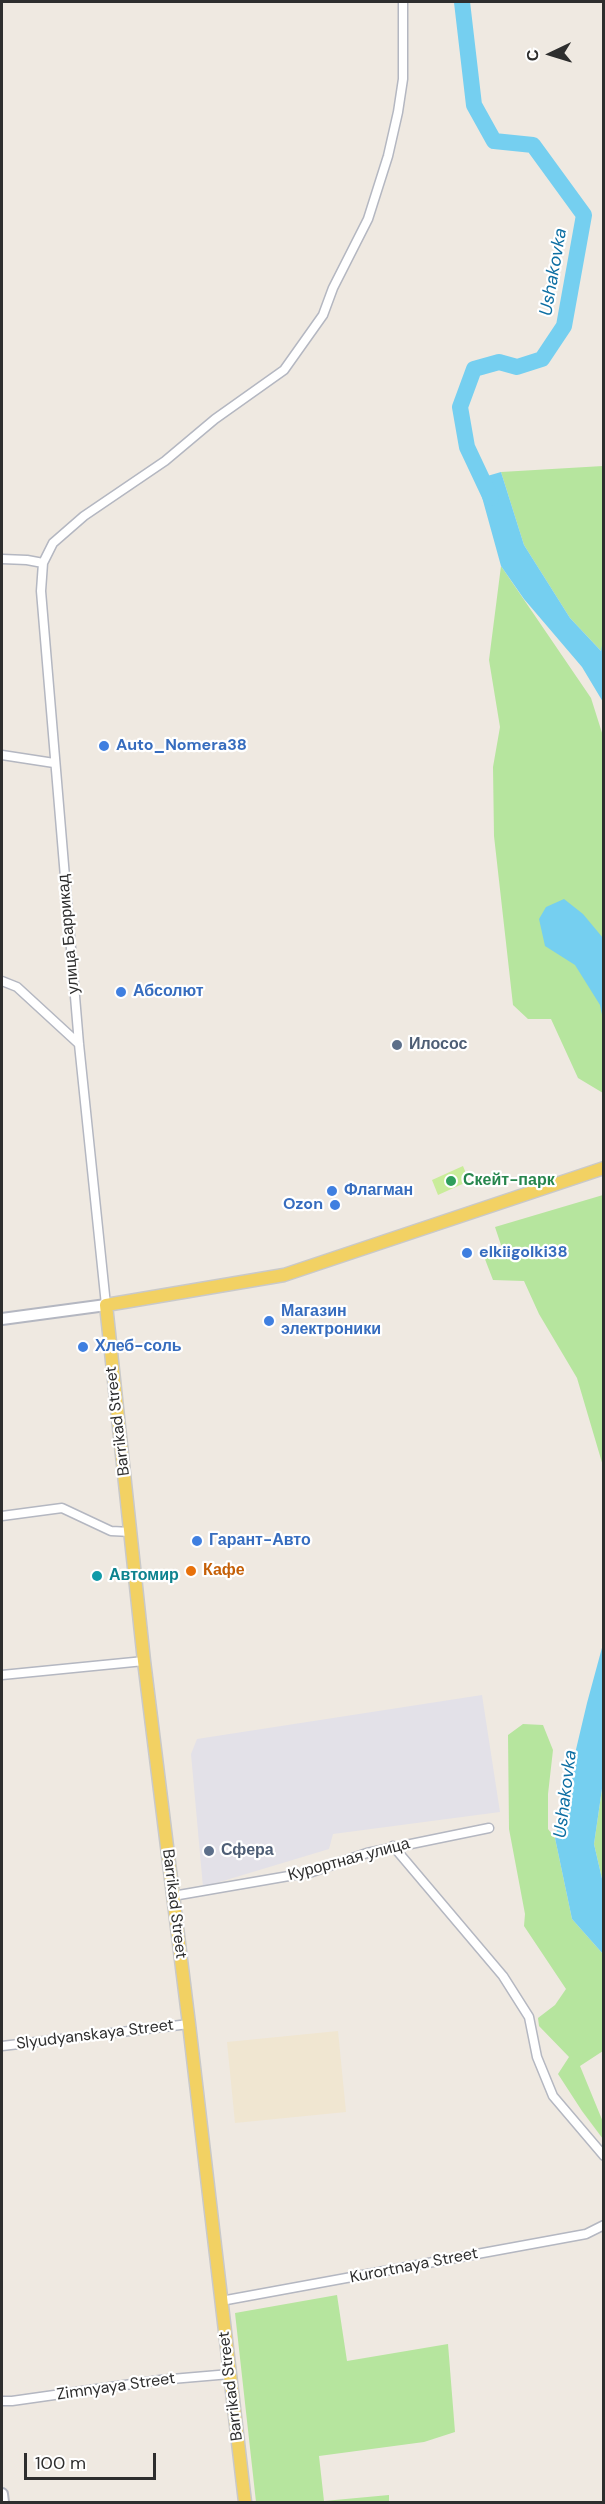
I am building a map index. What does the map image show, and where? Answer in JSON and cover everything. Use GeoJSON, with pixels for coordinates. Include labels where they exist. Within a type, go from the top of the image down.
{"type":"FeatureCollection","features":[{"type":"Feature","properties":{"kind":"main road"},"geometry":{"type":"LineString","coordinates":[[106,1305],[284,1275],[602,1169]]}},
{"type":"Feature","properties":{"kind":"main road","name":"Barrikad Street"},"geometry":{"type":"LineString","coordinates":[[106,1305],[144,1661],[245,2502]]}},
{"type":"Feature","properties":{"kind":"street"},"geometry":{"type":"LineString","coordinates":[[2,559],[43,563],[53,543],[84,516],[165,461],[215,419],[284,370],[323,315],[333,288],[368,219],[379,190],[398,112],[403,79],[403,2]]}},
{"type":"Feature","properties":{"kind":"street","name":"улица Баррикад"},"geometry":{"type":"LineString","coordinates":[[43,563],[41,591],[54,763],[79,1044],[106,1305]]}},
{"type":"Feature","properties":{"kind":"street"},"geometry":{"type":"LineString","coordinates":[[2,755],[54,763]]}},
{"type":"Feature","properties":{"kind":"street"},"geometry":{"type":"LineString","coordinates":[[2,981],[17,987],[79,1044]]}},
{"type":"Feature","properties":{"kind":"street"},"geometry":{"type":"LineString","coordinates":[[2,1319],[106,1305]]}},
{"type":"Feature","properties":{"kind":"street"},"geometry":{"type":"LineString","coordinates":[[2,1516],[62,1508],[111,1532],[131,1532]]}},
{"type":"Feature","properties":{"kind":"street"},"geometry":{"type":"LineString","coordinates":[[2,1675],[144,1661]]}},
{"type":"Feature","properties":{"kind":"street","name":"Курортная улица"},"geometry":{"type":"LineString","coordinates":[[173,1896],[312,1872],[367,1852],[489,1828]]}},
{"type":"Feature","properties":{"kind":"street"},"geometry":{"type":"LineString","coordinates":[[393,1846],[503,1976],[529,2017],[537,2057],[554,2096],[603,2156]]}},
{"type":"Feature","properties":{"kind":"street","name":"Slyudyanskaya Street"},"geometry":{"type":"LineString","coordinates":[[2,2046],[189,2024]]}},
{"type":"Feature","properties":{"kind":"street","name":"Kurortnaya Street"},"geometry":{"type":"LineString","coordinates":[[221,2301],[586,2235],[603,2225]]}},
{"type":"Feature","properties":{"kind":"street","name":"Zimnyaya Street"},"geometry":{"type":"LineString","coordinates":[[2,2401],[32,2399],[160,2380],[230,2374]]}},
{"type":"Feature","properties":{"kind":"street"},"geometry":{"type":"LineString","coordinates":[[2,2494],[3,2502]]}},
{"type":"Feature","properties":{"kind":"shaded area"},"geometry":{"type":"Polygon","coordinates":[[[482,1695],[500,1812],[333,1834],[329,1849],[203,1887],[191,1754],[197,1739],[482,1695]]]}},
{"type":"Feature","properties":{"kind":"shaded area"},"geometry":{"type":"Polygon","coordinates":[[[338,2031],[346,2112],[235,2123],[227,2042],[338,2031]]]}},
{"type":"Feature","properties":{"kind":"green space"},"geometry":{"type":"Polygon","coordinates":[[[603,466],[604,640],[602,652],[570,618],[524,545],[501,472],[603,466]]]}},
{"type":"Feature","properties":{"kind":"green space"},"geometry":{"type":"Polygon","coordinates":[[[501,566],[591,698],[603,736],[603,1093],[578,1078],[551,1019],[528,1019],[513,1005],[494,836],[493,767],[500,727],[489,660],[501,566]]]}},
{"type":"Feature","properties":{"kind":"green space","name":"Скейт-парк"},"geometry":{"type":"Polygon","coordinates":[[[463,1166],[469,1181],[438,1195],[432,1180],[463,1166]]]}},
{"type":"Feature","properties":{"kind":"green space"},"geometry":{"type":"Polygon","coordinates":[[[604,1195],[603,1466],[577,1378],[539,1314],[524,1281],[493,1280],[483,1254],[503,1251],[495,1227],[604,1195]]]}},
{"type":"Feature","properties":{"kind":"green space"},"geometry":{"type":"Polygon","coordinates":[[[523,1724],[543,1725],[553,1750],[548,1794],[548,1829],[555,1838],[572,1919],[603,1954],[603,2051],[580,2066],[603,2122],[603,2139],[558,2074],[569,2057],[539,2026],[538,2018],[555,2005],[566,1989],[524,1926],[525,1914],[509,1829],[508,1735],[523,1724]]]}},
{"type":"Feature","properties":{"kind":"green space"},"geometry":{"type":"Polygon","coordinates":[[[603,1782],[603,1883],[594,1844],[603,1782]]]}},
{"type":"Feature","properties":{"kind":"green space"},"geometry":{"type":"Polygon","coordinates":[[[337,2295],[347,2361],[448,2344],[455,2432],[424,2442],[319,2456],[324,2501],[389,2495],[389,2502],[256,2502],[235,2313],[337,2295]]]}},
{"type":"Feature","properties":{"kind":"water"},"geometry":{"type":"Polygon","coordinates":[[[501,472],[524,545],[570,618],[601,651],[603,640],[603,702],[582,667],[524,599],[501,566],[477,479],[501,472]]]}},
{"type":"Feature","properties":{"kind":"water"},"geometry":{"type":"Polygon","coordinates":[[[564,899],[583,914],[603,938],[603,1020],[600,1005],[575,965],[545,946],[539,919],[546,907],[564,899]]]}},
{"type":"Feature","properties":{"kind":"water"},"geometry":{"type":"Polygon","coordinates":[[[603,1644],[603,1782],[594,1844],[603,1883],[603,1954],[572,1919],[555,1838],[603,1644]]]}},
{"type":"Feature","properties":{"kind":"waterway","name":"Ushakovka"},"geometry":{"type":"LineString","coordinates":[[462,2],[474,105],[494,141],[533,145],[584,215],[564,326],[542,359],[517,367],[499,362],[474,369],[460,407],[467,447],[491,498]]}},
{"type":"Feature","properties":{"kind":"place","name":"Auto_Nomera38"},"geometry":{"type":"Point","coordinates":[104,746]}},
{"type":"Feature","properties":{"kind":"place","name":"Абсолют"},"geometry":{"type":"Point","coordinates":[121,992]}},
{"type":"Feature","properties":{"kind":"place","name":"Илосос"},"geometry":{"type":"Point","coordinates":[397,1045]}},
{"type":"Feature","properties":{"kind":"place","name":"Скейт-парк"},"geometry":{"type":"Point","coordinates":[451,1181]}},
{"type":"Feature","properties":{"kind":"place","name":"Флагман"},"geometry":{"type":"Point","coordinates":[332,1191]}},
{"type":"Feature","properties":{"kind":"place","name":"Ozon"},"geometry":{"type":"Point","coordinates":[335,1205]}},
{"type":"Feature","properties":{"kind":"place","name":"elkiigolki38"},"geometry":{"type":"Point","coordinates":[467,1253]}},
{"type":"Feature","properties":{"kind":"place","name":"Магазин электроники"},"geometry":{"type":"Point","coordinates":[269,1321]}},
{"type":"Feature","properties":{"kind":"place","name":"Хлеб-соль"},"geometry":{"type":"Point","coordinates":[83,1347]}},
{"type":"Feature","properties":{"kind":"place","name":"Гарант-Авто"},"geometry":{"type":"Point","coordinates":[197,1541]}},
{"type":"Feature","properties":{"kind":"place","name":"Кафе"},"geometry":{"type":"Point","coordinates":[191,1571]}},
{"type":"Feature","properties":{"kind":"place","name":"Автомир"},"geometry":{"type":"Point","coordinates":[97,1576]}},
{"type":"Feature","properties":{"kind":"place","name":"Сфера"},"geometry":{"type":"Point","coordinates":[209,1851]}}]}
